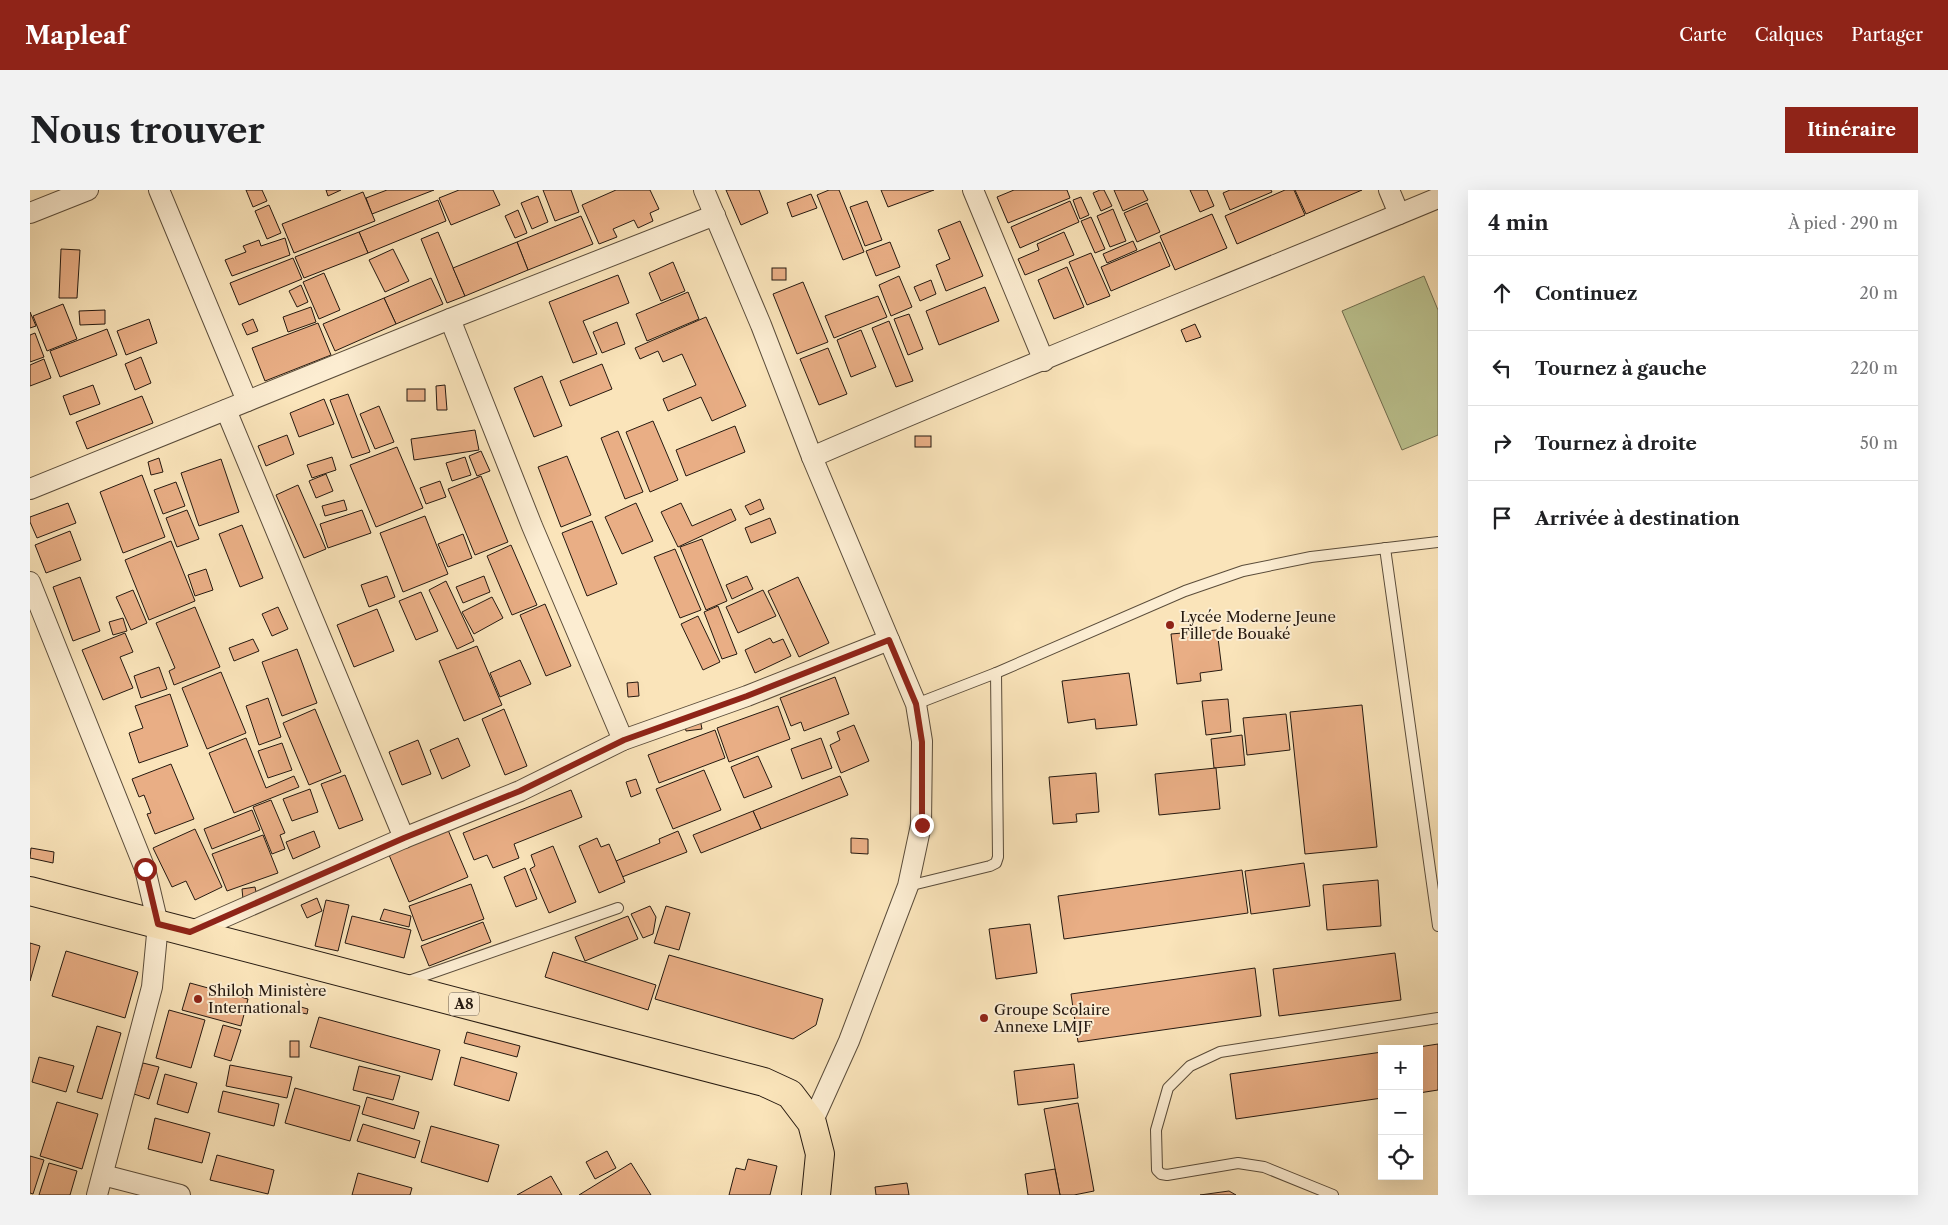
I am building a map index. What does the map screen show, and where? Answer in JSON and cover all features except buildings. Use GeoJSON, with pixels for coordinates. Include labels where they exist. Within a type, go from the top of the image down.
{"type":"FeatureCollection","features":[{"type":"Feature","properties":{"kind":"main road","name":"A8"},"geometry":{"type":"LineString","coordinates":[[30,891],[764,1082],[790,1094],[812,1122],[820,1154],[816,1195]]}},
{"type":"Feature","properties":{"kind":"street"},"geometry":{"type":"LineString","coordinates":[[30,213],[88,190]]}},
{"type":"Feature","properties":{"kind":"street"},"geometry":{"type":"LineString","coordinates":[[159,190],[247,401]]}},
{"type":"Feature","properties":{"kind":"street"},"geometry":{"type":"LineString","coordinates":[[704,190],[761,325],[812,457],[916,704],[922,742],[922,825],[908,886],[849,1040],[812,1122]]}},
{"type":"Feature","properties":{"kind":"street"},"geometry":{"type":"LineString","coordinates":[[973,190],[1044,361]]}},
{"type":"Feature","properties":{"kind":"street"},"geometry":{"type":"LineString","coordinates":[[1389,190],[1399,214]]}},
{"type":"Feature","properties":{"kind":"street"},"geometry":{"type":"LineString","coordinates":[[812,457],[930,406],[1044,361],[1438,198]]}},
{"type":"Feature","properties":{"kind":"street"},"geometry":{"type":"LineString","coordinates":[[30,489],[450,319],[715,215]]}},
{"type":"Feature","properties":{"kind":"street"},"geometry":{"type":"LineString","coordinates":[[450,319],[532,526],[624,740]]}},
{"type":"Feature","properties":{"kind":"street"},"geometry":{"type":"LineString","coordinates":[[226,410],[404,838]]}},
{"type":"Feature","properties":{"kind":"street"},"geometry":{"type":"LineString","coordinates":[[30,582],[145,869],[158,924],[152,987],[97,1195]]}},
{"type":"Feature","properties":{"kind":"street"},"geometry":{"type":"LineString","coordinates":[[190,932],[404,838],[520,791],[624,740],[747,696],[889,640]]}},
{"type":"Feature","properties":{"kind":"street"},"geometry":{"type":"LineString","coordinates":[[103,1175],[180,1195]]}},
{"type":"Feature","properties":{"kind":"lane"},"geometry":{"type":"LineString","coordinates":[[916,704],[996,673],[1185,591],[1243,571],[1311,557],[1438,542]]}},
{"type":"Feature","properties":{"kind":"lane"},"geometry":{"type":"LineString","coordinates":[[1385,548],[1438,926]]}},
{"type":"Feature","properties":{"kind":"lane"},"geometry":{"type":"LineString","coordinates":[[908,886],[950,877],[996,863],[998,857],[996,673]]}},
{"type":"Feature","properties":{"kind":"lane"},"geometry":{"type":"LineString","coordinates":[[395,986],[618,908]]}},
{"type":"Feature","properties":{"kind":"lane"},"geometry":{"type":"LineString","coordinates":[[1333,1195],[1273,1170],[1238,1163],[1167,1175],[1161,1174],[1157,1170],[1156,1130],[1168,1088],[1190,1066],[1220,1052],[1438,1018]]}},
{"type":"Feature","properties":{"kind":"green space"},"geometry":{"type":"Polygon","coordinates":[[[1424,276],[1438,310],[1438,435],[1402,450],[1342,311],[1424,276]]]}},
{"type":"Feature","properties":{"kind":"place","name":"Lycée Moderne Jeune Fille de Bouaké"},"geometry":{"type":"Point","coordinates":[1170,625]}},
{"type":"Feature","properties":{"kind":"place","name":"Shiloh Ministère International"},"geometry":{"type":"Point","coordinates":[198,999]}},
{"type":"Feature","properties":{"kind":"place","name":"Groupe Scolaire Annexe LMJF"},"geometry":{"type":"Point","coordinates":[984,1018]}},
{"type":"Feature","properties":{"kind":"route"},"geometry":{"type":"LineString","coordinates":[[145,869],[154,900],[158,924],[190,932],[404,838],[520,791],[624,740],[747,696],[889,640],[916,704],[922,742],[922,825]]}}]}
